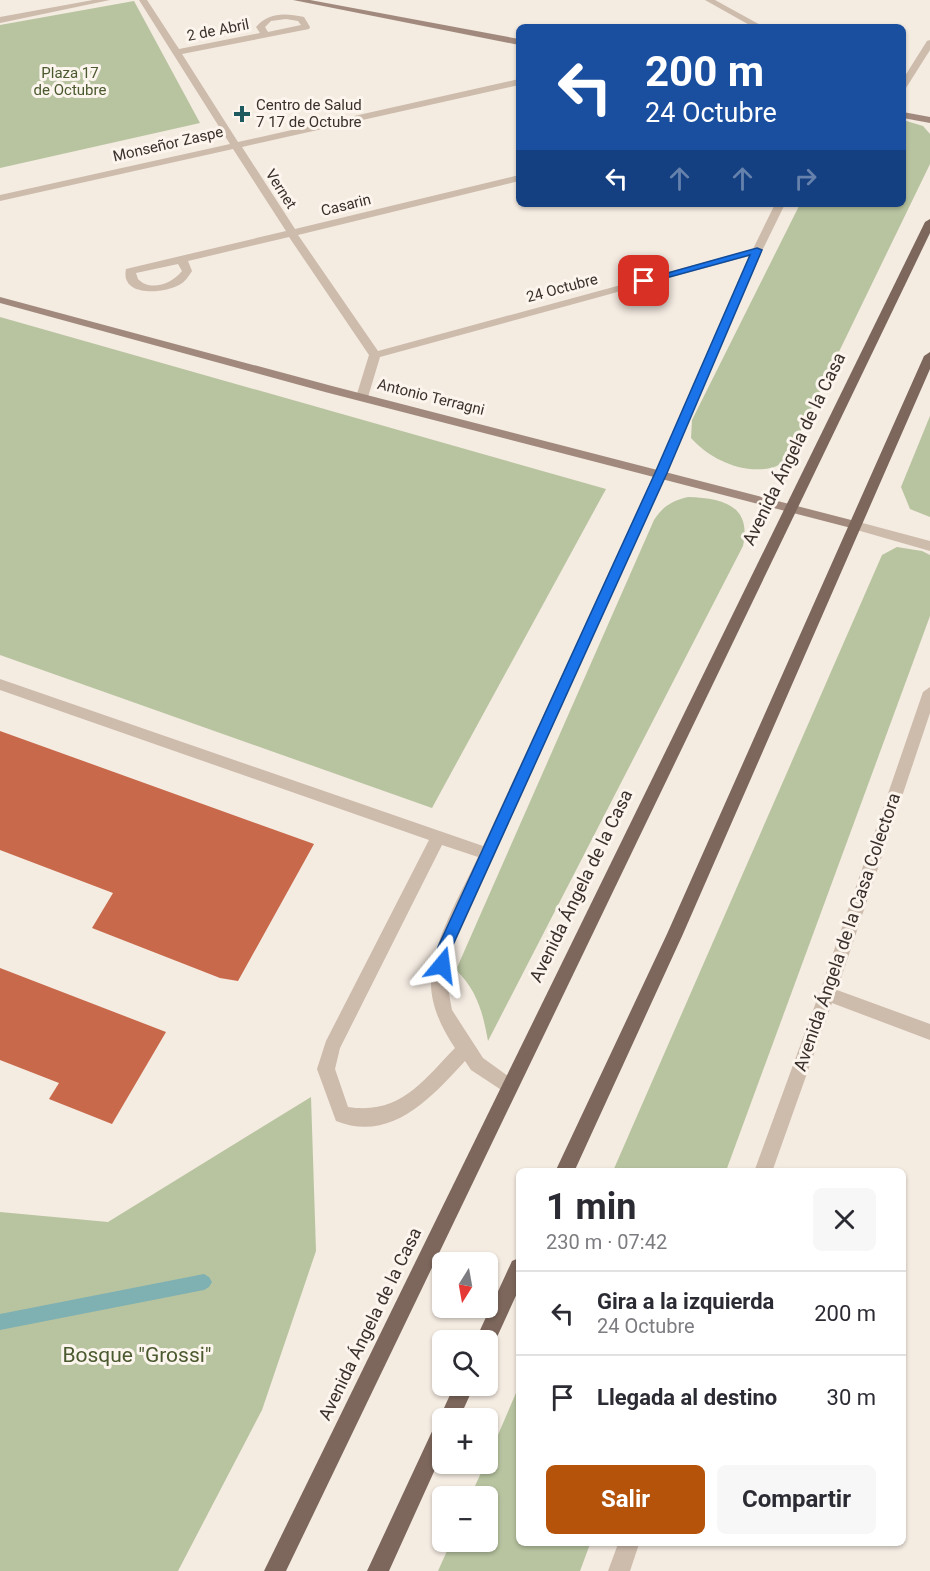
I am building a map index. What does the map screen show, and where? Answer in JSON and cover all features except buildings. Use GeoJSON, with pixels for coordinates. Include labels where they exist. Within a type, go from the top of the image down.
{"type":"FeatureCollection","features":[{"type":"Feature","properties":{"kind":"main road","name":"Avenida Ángela de la Casa"},"geometry":{"type":"LineString","coordinates":[[275,1571],[930,222]]}},
{"type":"Feature","properties":{"kind":"main road"},"geometry":{"type":"LineString","coordinates":[[566,1168],[675,934],[930,356]]}},
{"type":"Feature","properties":{"kind":"main road"},"geometry":{"type":"LineString","coordinates":[[490,1330],[516,1274]]}},
{"type":"Feature","properties":{"kind":"main road"},"geometry":{"type":"LineString","coordinates":[[378,1571],[432,1454]]}},
{"type":"Feature","properties":{"kind":"street"},"geometry":{"type":"LineString","coordinates":[[0,20],[106,0]]}},
{"type":"Feature","properties":{"kind":"street","name":"Vernet"},"geometry":{"type":"LineString","coordinates":[[143,0],[292,233],[375,355]]}},
{"type":"Feature","properties":{"kind":"street"},"geometry":{"type":"LineString","coordinates":[[297,0],[516,41]]}},
{"type":"Feature","properties":{"kind":"street"},"geometry":{"type":"LineString","coordinates":[[710,0],[754,24]]}},
{"type":"Feature","properties":{"kind":"street","name":"2 de Abril"},"geometry":{"type":"LineString","coordinates":[[176,52],[266,35]]}},
{"type":"Feature","properties":{"kind":"street"},"geometry":{"type":"LineString","coordinates":[[906,81],[930,43]]}},
{"type":"Feature","properties":{"kind":"street","name":"Monseñor Zaspe"},"geometry":{"type":"LineString","coordinates":[[0,198],[516,83]]}},
{"type":"Feature","properties":{"kind":"street"},"geometry":{"type":"LineString","coordinates":[[906,116],[930,120]]}},
{"type":"Feature","properties":{"kind":"street","name":"Casarin"},"geometry":{"type":"LineString","coordinates":[[180,260],[186,265],[187,271],[177,284],[155,289],[143,288],[130,278],[130,272],[516,179]]}},
{"type":"Feature","properties":{"kind":"street"},"geometry":{"type":"LineString","coordinates":[[509,1087],[477,1064],[444,1012],[439,983],[445,947],[661,473],[757,250],[778,207]]}},
{"type":"Feature","properties":{"kind":"street","name":"24 Octubre"},"geometry":{"type":"LineString","coordinates":[[375,355],[757,250]]}},
{"type":"Feature","properties":{"kind":"street","name":"Antonio Terragni"},"geometry":{"type":"LineString","coordinates":[[0,300],[855,525]]}},
{"type":"Feature","properties":{"kind":"street"},"geometry":{"type":"LineString","coordinates":[[362,397],[375,355]]}},
{"type":"Feature","properties":{"kind":"street"},"geometry":{"type":"LineString","coordinates":[[855,525],[930,546]]}},
{"type":"Feature","properties":{"kind":"street"},"geometry":{"type":"LineString","coordinates":[[0,684],[487,854]]}},
{"type":"Feature","properties":{"kind":"street","name":"Avenida Ángela de la Casa Colectora"},"geometry":{"type":"LineString","coordinates":[[764,1168],[827,994],[930,692]]}},
{"type":"Feature","properties":{"kind":"street"},"geometry":{"type":"LineString","coordinates":[[438,837],[332,1047],[326,1069],[342,1115],[360,1120],[395,1114],[419,1097],[466,1048]]}},
{"type":"Feature","properties":{"kind":"street"},"geometry":{"type":"LineString","coordinates":[[827,994],[930,1032]]}},
{"type":"Feature","properties":{"kind":"street"},"geometry":{"type":"LineString","coordinates":[[619,1571],[628,1546]]}},
{"type":"Feature","properties":{"kind":"green space","name":"Plaza 17 de Octubre"},"geometry":{"type":"Polygon","coordinates":[[[134,1],[200,123],[0,168],[0,25],[134,1]]]}},
{"type":"Feature","properties":{"kind":"green space"},"geometry":{"type":"Polygon","coordinates":[[[906,121],[923,126],[930,134],[930,164],[787,459],[773,467],[760,469],[738,467],[727,463],[707,452],[691,438],[692,420],[798,207],[906,207],[906,121]]]}},
{"type":"Feature","properties":{"kind":"green space"},"geometry":{"type":"Polygon","coordinates":[[[0,317],[606,489],[432,808],[0,655],[0,317]]]}},
{"type":"Feature","properties":{"kind":"green space"},"geometry":{"type":"Polygon","coordinates":[[[930,416],[930,517],[910,509],[901,487],[930,416]]]}},
{"type":"Feature","properties":{"kind":"green space"},"geometry":{"type":"Polygon","coordinates":[[[688,497],[712,499],[732,506],[743,521],[745,532],[743,546],[488,1041],[478,1002],[456,970],[654,520],[668,505],[688,497]]]}},
{"type":"Feature","properties":{"kind":"green space"},"geometry":{"type":"Polygon","coordinates":[[[897,547],[922,551],[930,555],[930,616],[727,1168],[614,1168],[882,555],[897,547]]]}},
{"type":"Feature","properties":{"kind":"green space","name":"Bosque \"Grossi\""},"geometry":{"type":"Polygon","coordinates":[[[311,1097],[316,1251],[262,1410],[178,1571],[0,1571],[0,1212],[108,1222],[311,1097]]]}},
{"type":"Feature","properties":{"kind":"green space"},"geometry":{"type":"Polygon","coordinates":[[[516,1393],[516,1546],[589,1546],[580,1571],[438,1571],[447,1552],[498,1552],[498,1486],[475,1486],[480,1474],[498,1474],[498,1435],[516,1393]]]}},
{"type":"Feature","properties":{"kind":"waterway"},"geometry":{"type":"LineString","coordinates":[[0,1322],[204,1282]]}},
{"type":"Feature","properties":{"kind":"place","name":"Centro de Salud 7 17 de Octubre"},"geometry":{"type":"Point","coordinates":[242,114]}},
{"type":"Feature","properties":{"kind":"route"},"geometry":{"type":"LineString","coordinates":[[442,965],[445,947],[661,473],[757,250],[644,281]]}}]}
